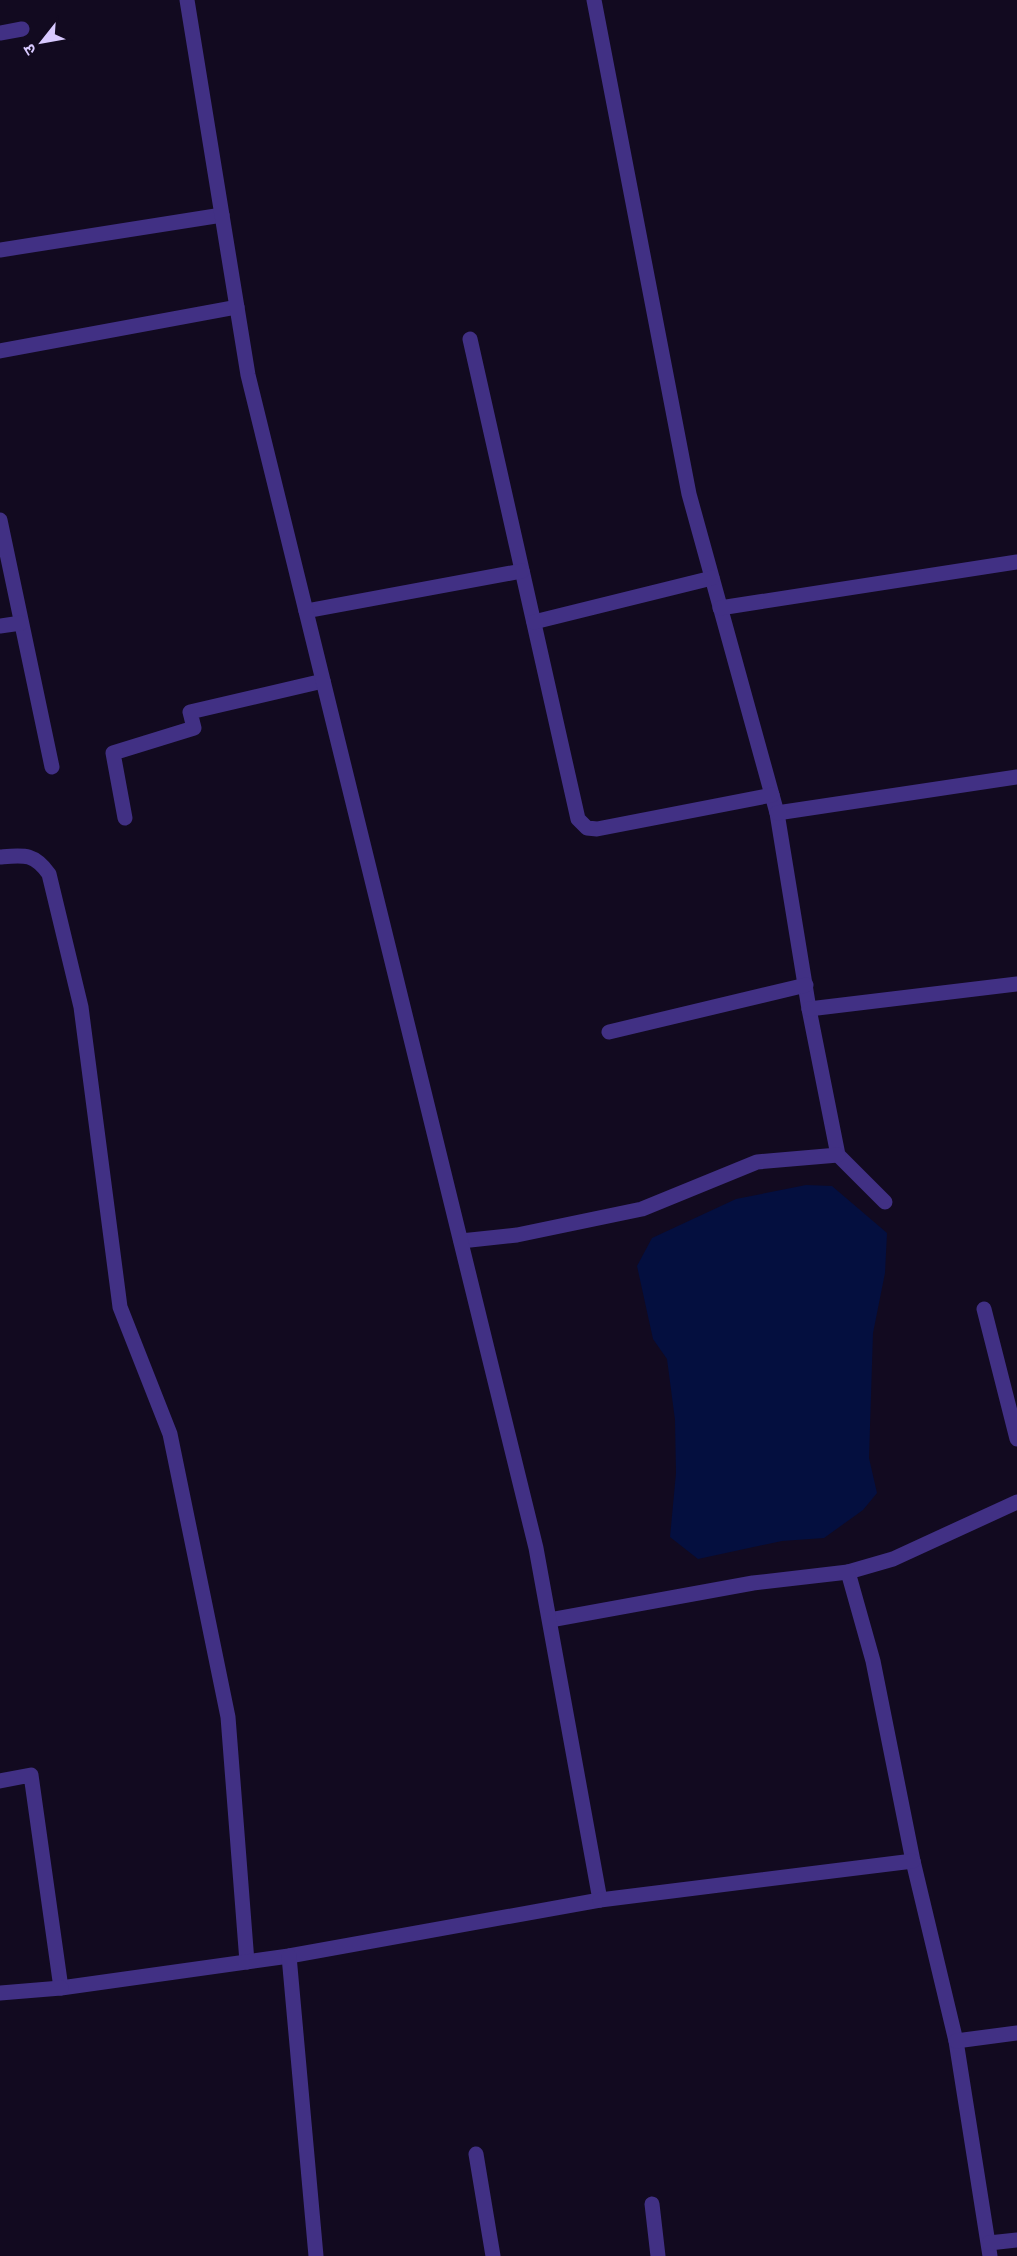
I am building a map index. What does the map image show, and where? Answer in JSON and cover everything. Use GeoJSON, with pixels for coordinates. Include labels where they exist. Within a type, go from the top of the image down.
{"type":"FeatureCollection","features":[{"type":"Feature","properties":{"kind":"street"},"geometry":{"type":"LineString","coordinates":[[187,0],[248,375],[536,1548],[600,1900]]}},
{"type":"Feature","properties":{"kind":"street"},"geometry":{"type":"LineString","coordinates":[[594,0],[689,494],[777,813],[809,1009],[838,1155],[885,1202]]}},
{"type":"Feature","properties":{"kind":"street"},"geometry":{"type":"LineString","coordinates":[[0,33],[22,29]]}},
{"type":"Feature","properties":{"kind":"street"},"geometry":{"type":"LineString","coordinates":[[0,250],[222,215]]}},
{"type":"Feature","properties":{"kind":"street"},"geometry":{"type":"LineString","coordinates":[[0,351],[237,307]]}},
{"type":"Feature","properties":{"kind":"street"},"geometry":{"type":"LineString","coordinates":[[470,339],[578,819],[587,828],[597,829],[772,795]]}},
{"type":"Feature","properties":{"kind":"street"},"geometry":{"type":"LineString","coordinates":[[0,520],[52,767]]}},
{"type":"Feature","properties":{"kind":"street"},"geometry":{"type":"LineString","coordinates":[[720,608],[1017,562]]}},
{"type":"Feature","properties":{"kind":"street"},"geometry":{"type":"LineString","coordinates":[[306,611],[522,571]]}},
{"type":"Feature","properties":{"kind":"street"},"geometry":{"type":"LineString","coordinates":[[534,622],[712,578]]}},
{"type":"Feature","properties":{"kind":"street"},"geometry":{"type":"LineString","coordinates":[[0,626],[21,623]]}},
{"type":"Feature","properties":{"kind":"street"},"geometry":{"type":"LineString","coordinates":[[125,818],[113,753],[194,728],[190,712],[323,681]]}},
{"type":"Feature","properties":{"kind":"street"},"geometry":{"type":"LineString","coordinates":[[777,813],[1017,777]]}},
{"type":"Feature","properties":{"kind":"street"},"geometry":{"type":"LineString","coordinates":[[0,857],[28,856],[40,861],[49,874],[81,1007],[120,1307],[170,1434],[228,1717],[247,1962]]}},
{"type":"Feature","properties":{"kind":"street"},"geometry":{"type":"LineString","coordinates":[[809,1009],[1017,984]]}},
{"type":"Feature","properties":{"kind":"street"},"geometry":{"type":"LineString","coordinates":[[609,1032],[806,985]]}},
{"type":"Feature","properties":{"kind":"street"},"geometry":{"type":"LineString","coordinates":[[461,1241],[517,1235],[642,1209],[757,1161],[838,1155]]}},
{"type":"Feature","properties":{"kind":"street"},"geometry":{"type":"LineString","coordinates":[[984,1309],[1017,1439]]}},
{"type":"Feature","properties":{"kind":"street"},"geometry":{"type":"LineString","coordinates":[[550,1620],[753,1583],[848,1572],[894,1559],[1017,1502]]}},
{"type":"Feature","properties":{"kind":"street"},"geometry":{"type":"LineString","coordinates":[[848,1572],[873,1661],[913,1861],[956,2041],[989,2249],[1017,2240]]}},
{"type":"Feature","properties":{"kind":"street"},"geometry":{"type":"LineString","coordinates":[[0,1780],[31,1775],[61,1988]]}},
{"type":"Feature","properties":{"kind":"street"},"geometry":{"type":"LineString","coordinates":[[0,1993],[61,1988],[289,1956],[600,1900],[913,1861]]}},
{"type":"Feature","properties":{"kind":"street"},"geometry":{"type":"LineString","coordinates":[[289,1956],[316,2256]]}},
{"type":"Feature","properties":{"kind":"street"},"geometry":{"type":"LineString","coordinates":[[956,2041],[1017,2033]]}},
{"type":"Feature","properties":{"kind":"street"},"geometry":{"type":"LineString","coordinates":[[476,2154],[493,2256]]}},
{"type":"Feature","properties":{"kind":"street"},"geometry":{"type":"LineString","coordinates":[[652,2204],[658,2256]]}},
{"type":"Feature","properties":{"kind":"shaded area"},"geometry":{"type":"Polygon","coordinates":[[[806,1185],[832,1186],[887,1233],[885,1273],[873,1333],[869,1458],[877,1493],[863,1510],[824,1538],[782,1541],[698,1559],[670,1537],[676,1473],[675,1420],[667,1359],[653,1339],[637,1266],[652,1238],[736,1199],[806,1185]]]}}]}
